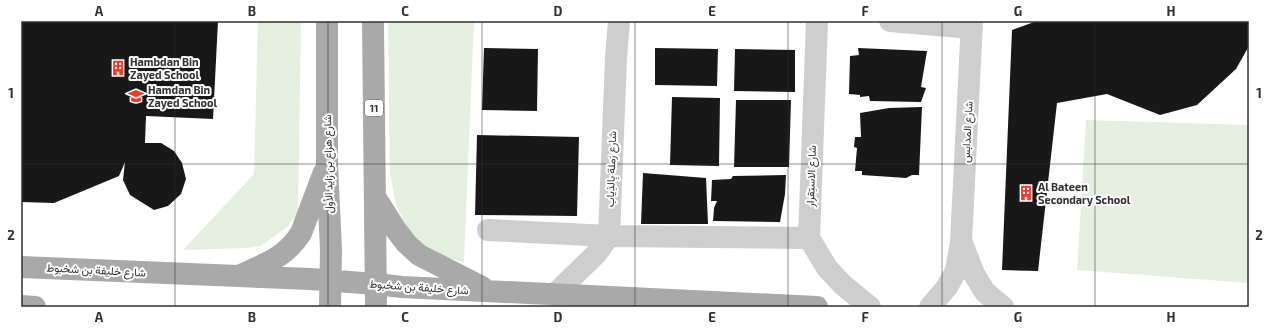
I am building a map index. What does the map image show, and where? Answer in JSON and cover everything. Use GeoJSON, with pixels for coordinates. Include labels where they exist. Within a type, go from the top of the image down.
{"type":"FeatureCollection","features":[{"type":"Feature","properties":{"kind":"main road","name":"شارع هزاع بن زايد الأول"},"geometry":{"type":"LineString","coordinates":[[327,21],[327,164],[331,250],[330,307]]}},
{"type":"Feature","properties":{"kind":"main road","name":"11"},"geometry":{"type":"LineString","coordinates":[[373,21],[376,307]]}},
{"type":"Feature","properties":{"kind":"main road"},"geometry":{"type":"LineString","coordinates":[[238,277],[279,256],[288,250],[296,241],[301,233],[327,164]]}},
{"type":"Feature","properties":{"kind":"main road"},"geometry":{"type":"LineString","coordinates":[[375,196],[396,230],[406,243],[419,255],[492,292]]}},
{"type":"Feature","properties":{"kind":"main road","name":"شارع خليفة بن شخبوط"},"geometry":{"type":"LineString","coordinates":[[21,267],[310,279],[402,287],[492,292],[817,307]]}},
{"type":"Feature","properties":{"kind":"main road"},"geometry":{"type":"LineString","coordinates":[[21,306],[35,307]]}},
{"type":"Feature","properties":{"kind":"street","name":"شارع رَملة بِالذِياب"},"geometry":{"type":"LineString","coordinates":[[609,236],[616,58],[619,21]]}},
{"type":"Feature","properties":{"kind":"street","name":"شارع الاستِقرار"},"geometry":{"type":"LineString","coordinates":[[809,238],[817,21]]}},
{"type":"Feature","properties":{"kind":"street"},"geometry":{"type":"LineString","coordinates":[[890,21],[972,24]]}},
{"type":"Feature","properties":{"kind":"street","name":"شارع المدابس"},"geometry":{"type":"LineString","coordinates":[[930,307],[947,287],[956,271],[961,242],[972,24]]}},
{"type":"Feature","properties":{"kind":"street"},"geometry":{"type":"LineString","coordinates":[[488,230],[609,236],[809,238],[827,268],[843,285],[870,307]]}},
{"type":"Feature","properties":{"kind":"street"},"geometry":{"type":"LineString","coordinates":[[554,295],[596,254],[609,236]]}},
{"type":"Feature","properties":{"kind":"street","name":"شارع المدابس"},"geometry":{"type":"LineString","coordinates":[[961,242],[974,274],[986,292],[1002,307]]}},
{"type":"Feature","properties":{"kind":"green space"},"geometry":{"type":"Polygon","coordinates":[[[258,21],[301,21],[298,213],[287,227],[261,246],[247,248],[183,250],[254,174],[258,21]]]}},
{"type":"Feature","properties":{"kind":"green space"},"geometry":{"type":"Polygon","coordinates":[[[388,21],[474,21],[464,262],[435,255],[408,230],[396,205],[390,174],[388,21]]]}},
{"type":"Feature","properties":{"kind":"green space"},"geometry":{"type":"Polygon","coordinates":[[[1086,120],[1249,125],[1249,283],[1077,270],[1086,120]]]}},
{"type":"Feature","properties":{"kind":"building","name":"Hamdan Bin Zayed School"},"geometry":{"type":"Polygon","coordinates":[[[21,21],[218,21],[213,119],[146,116],[145,143],[161,143],[174,151],[182,163],[186,179],[181,194],[168,206],[154,210],[130,195],[123,180],[125,162],[119,176],[54,203],[21,202],[21,21]]]}},
{"type":"Feature","properties":{"kind":"building","name":"Al Bateen Secondary School"},"geometry":{"type":"Polygon","coordinates":[[[1037,21],[1249,21],[1249,46],[1236,69],[1197,105],[1160,115],[1107,94],[1057,103],[1038,271],[1002,270],[1012,30],[1037,21]]]}},
{"type":"Feature","properties":{"kind":"building"},"geometry":{"type":"Polygon","coordinates":[[[484,48],[538,49],[537,111],[482,110],[484,48]]]}},
{"type":"Feature","properties":{"kind":"building"},"geometry":{"type":"Polygon","coordinates":[[[655,48],[718,49],[717,86],[655,85],[655,48]]]}},
{"type":"Feature","properties":{"kind":"building"},"geometry":{"type":"Polygon","coordinates":[[[858,48],[927,51],[921,87],[926,88],[921,102],[870,101],[869,96],[860,97],[860,95],[849,94],[850,56],[859,55],[858,48]]]}},
{"type":"Feature","properties":{"kind":"building"},"geometry":{"type":"Polygon","coordinates":[[[735,49],[795,50],[795,92],[734,91],[735,49]]]}},
{"type":"Feature","properties":{"kind":"building"},"geometry":{"type":"Polygon","coordinates":[[[672,97],[720,98],[719,166],[670,165],[672,97]]]}},
{"type":"Feature","properties":{"kind":"building"},"geometry":{"type":"Polygon","coordinates":[[[736,100],[791,100],[789,167],[734,167],[736,100]]]}},
{"type":"Feature","properties":{"kind":"building"},"geometry":{"type":"Polygon","coordinates":[[[922,107],[919,175],[912,175],[906,178],[862,175],[862,171],[855,171],[857,148],[854,147],[855,137],[861,137],[860,113],[889,108],[922,107]]]}},
{"type":"Feature","properties":{"kind":"building"},"geometry":{"type":"Polygon","coordinates":[[[477,135],[579,137],[577,216],[475,215],[477,135]]]}},
{"type":"Feature","properties":{"kind":"building"},"geometry":{"type":"Polygon","coordinates":[[[643,173],[706,178],[708,224],[641,224],[643,173]]]}},
{"type":"Feature","properties":{"kind":"building"},"geometry":{"type":"Polygon","coordinates":[[[786,175],[785,194],[780,222],[713,221],[714,208],[717,201],[711,201],[712,180],[731,179],[733,176],[786,175]]]}},
{"type":"Feature","properties":{"kind":"place","name":"Hambdan Bin Zayed School"},"geometry":{"type":"Point","coordinates":[118,68]}},
{"type":"Feature","properties":{"kind":"place","name":"Hamdan Bin Zayed School"},"geometry":{"type":"Point","coordinates":[136,96]}},
{"type":"Feature","properties":{"kind":"place","name":"Al Bateen Secondary School"},"geometry":{"type":"Point","coordinates":[1026,193]}}]}
